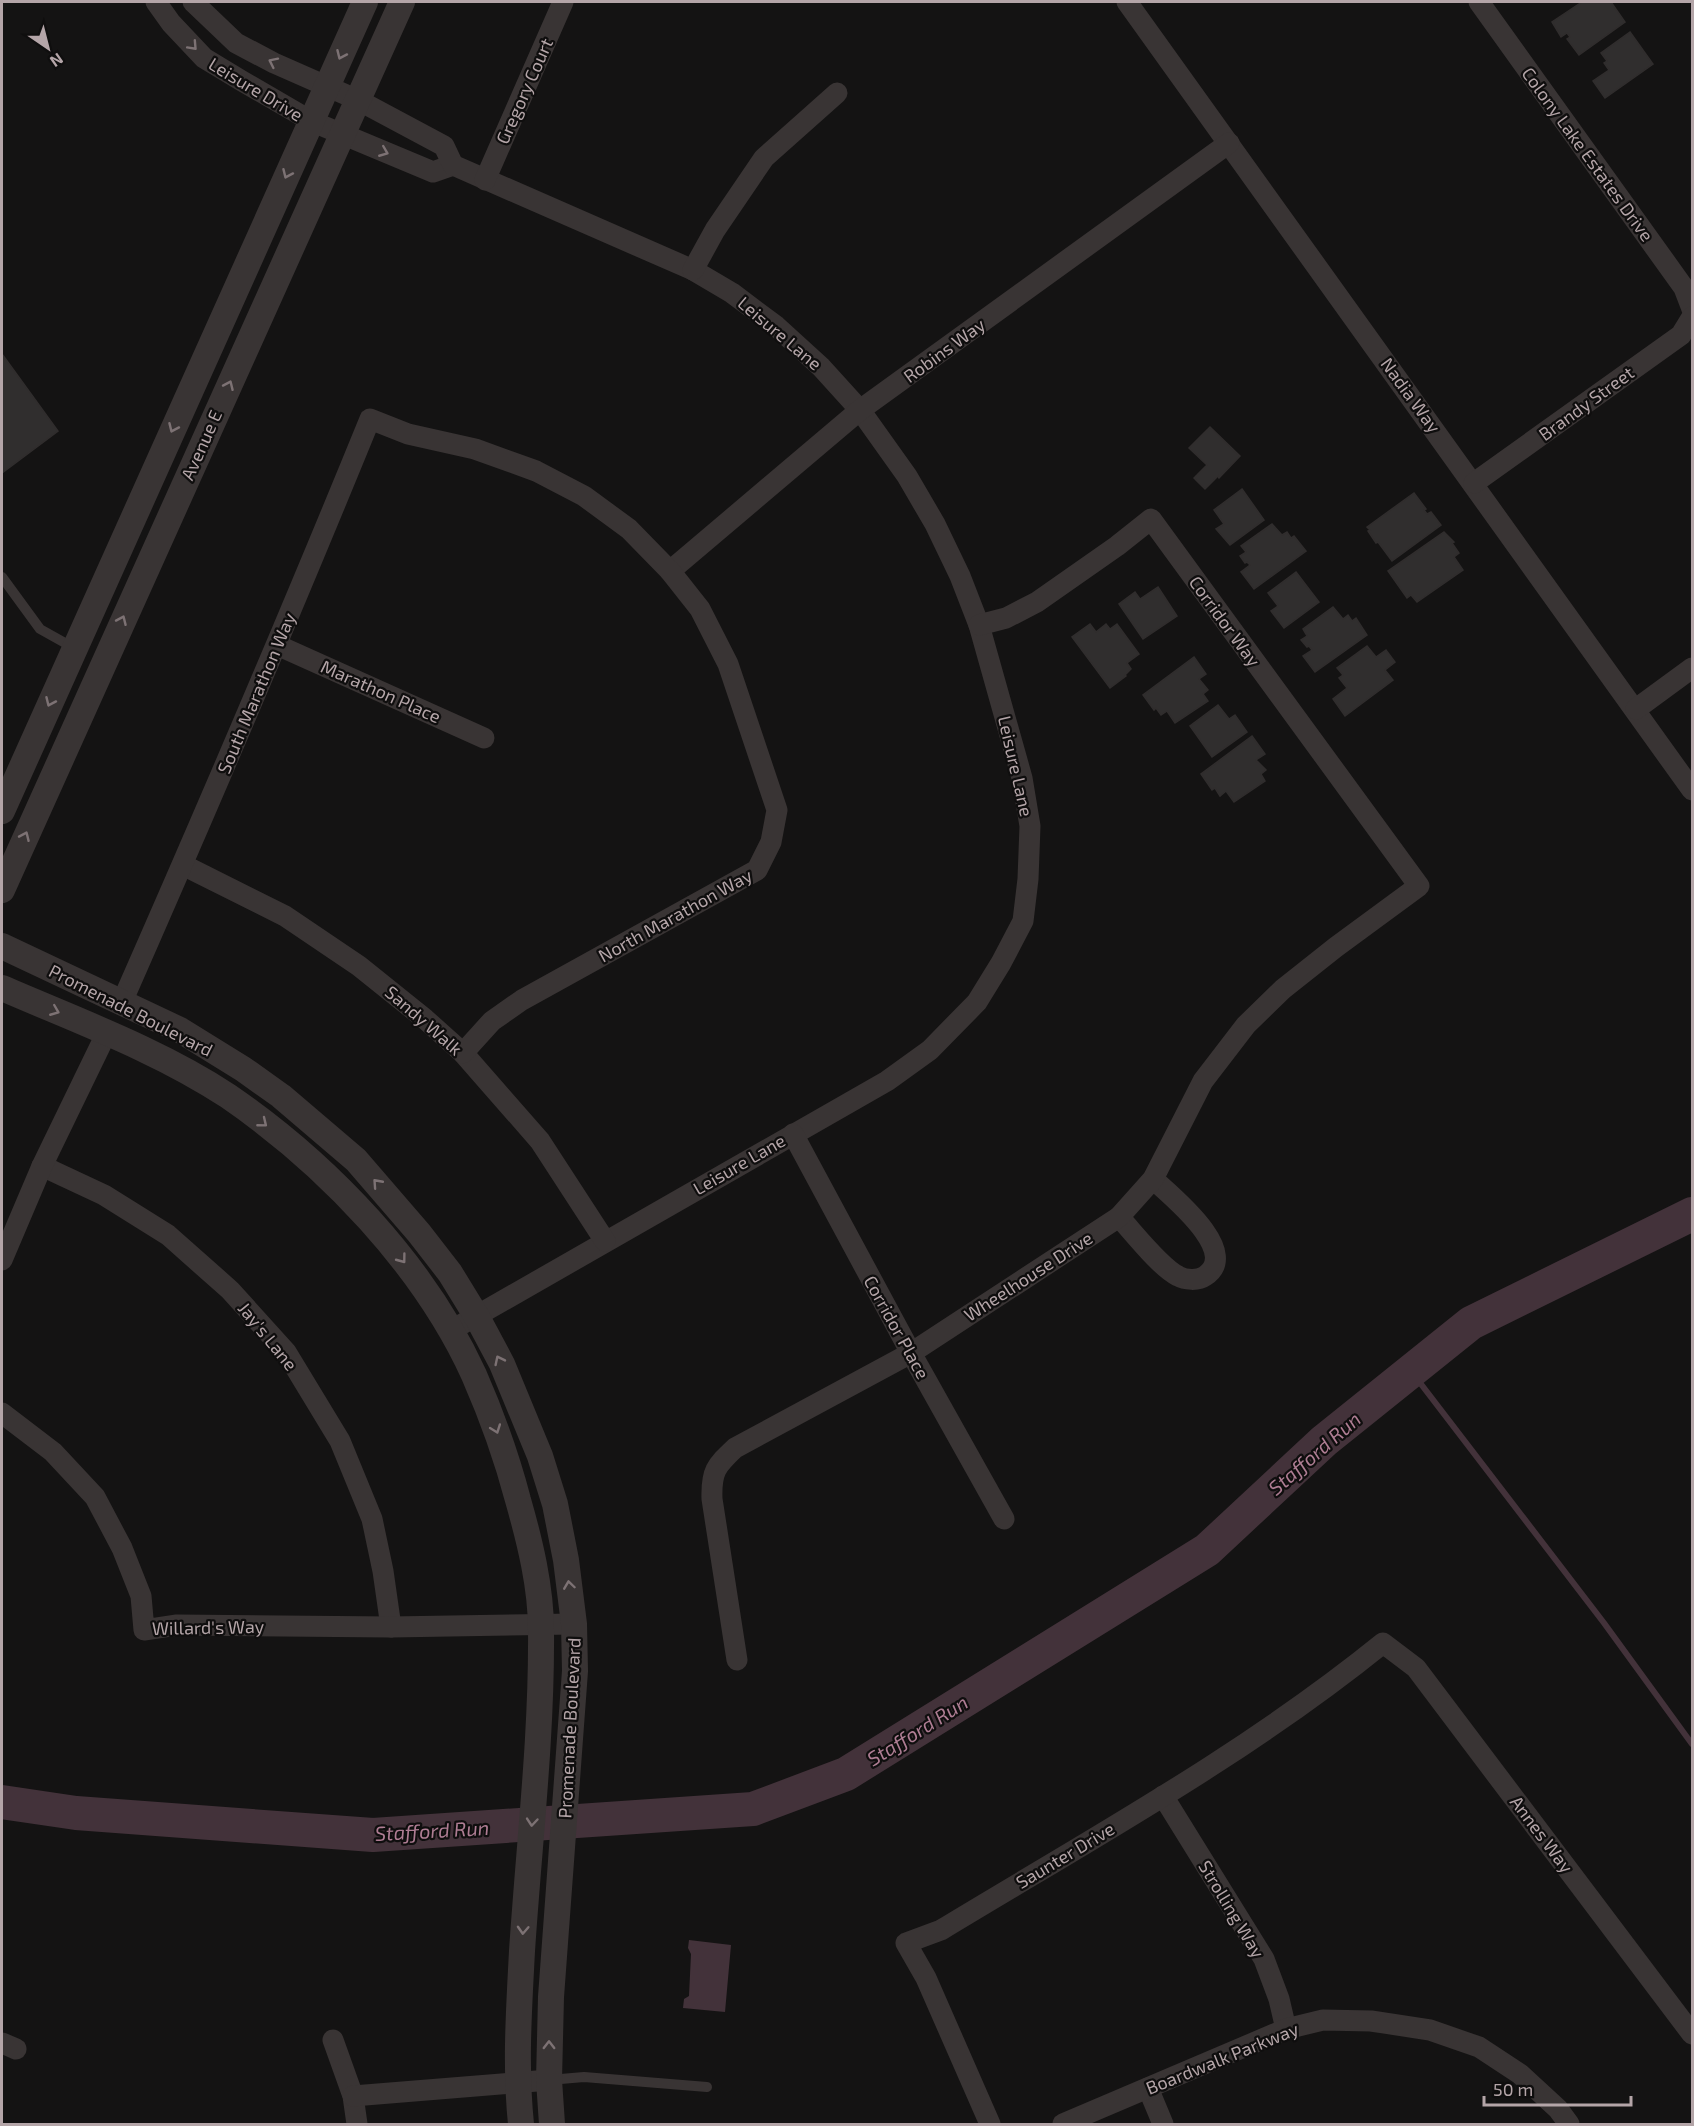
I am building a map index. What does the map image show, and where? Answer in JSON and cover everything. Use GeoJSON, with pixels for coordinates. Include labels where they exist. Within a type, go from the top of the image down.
{"type":"FeatureCollection","features":[{"type":"Feature","properties":{"kind":"street","name":"Leisure Drive"},"geometry":{"type":"LineString","coordinates":[[156,2],[171,23],[204,58],[311,121]]}},
{"type":"Feature","properties":{"kind":"street","name":"Leisure Drive"},"geometry":{"type":"LineString","coordinates":[[193,2],[236,43],[274,63],[327,86]]}},
{"type":"Feature","properties":{"kind":"street","name":"Avenue E"},"geometry":{"type":"LineString","coordinates":[[2,811],[365,2]]}},
{"type":"Feature","properties":{"kind":"street","name":"Avenue E"},"geometry":{"type":"LineString","coordinates":[[2,890],[402,2]]}},
{"type":"Feature","properties":{"kind":"street","name":"Gregory Court"},"geometry":{"type":"LineString","coordinates":[[485,180],[563,2]]}},
{"type":"Feature","properties":{"kind":"street","name":"Nadia Way"},"geometry":{"type":"LineString","coordinates":[[1127,2],[1692,790]]}},
{"type":"Feature","properties":{"kind":"street","name":"Colony Lake Estates Drive"},"geometry":{"type":"LineString","coordinates":[[1479,2],[1684,288],[1692,309]]}},
{"type":"Feature","properties":{"kind":"street","name":"Leisure Lane"},"geometry":{"type":"LineString","coordinates":[[327,86],[444,146],[453,165],[693,270],[732,293],[776,326],[821,367],[860,410],[907,476],[935,524],[960,576],[979,625],[1022,778],[1030,826],[1028,879],[1023,921],[977,1002],[930,1050],[887,1081],[450,1331]]}},
{"type":"Feature","properties":{"kind":"street"},"geometry":{"type":"LineString","coordinates":[[693,270],[720,221],[764,158],[837,93]]}},
{"type":"Feature","properties":{"kind":"street"},"geometry":{"type":"LineString","coordinates":[[311,121],[433,172],[453,165]]}},
{"type":"Feature","properties":{"kind":"street","name":"Robins Way"},"geometry":{"type":"LineString","coordinates":[[670,571],[860,410],[1229,143]]}},
{"type":"Feature","properties":{"kind":"street","name":"Brandy Street"},"geometry":{"type":"LineString","coordinates":[[1474,483],[1681,335],[1692,317]]}},
{"type":"Feature","properties":{"kind":"street","name":"South Marathon Way"},"geometry":{"type":"LineString","coordinates":[[122,1002],[277,645],[370,419],[408,434]]}},
{"type":"Feature","properties":{"kind":"street","name":"North Marathon Way"},"geometry":{"type":"LineString","coordinates":[[408,434],[485,453],[536,471],[584,495],[629,529],[670,571],[700,609],[728,663],[777,810],[771,842],[757,870],[522,1000],[492,1021],[463,1053]]}},
{"type":"Feature","properties":{"kind":"street","name":"Corridor Way"},"geometry":{"type":"LineString","coordinates":[[979,625],[1006,618],[1037,602],[1117,546],[1151,519],[1419,886]]}},
{"type":"Feature","properties":{"kind":"street","name":"Marathon Place"},"geometry":{"type":"LineString","coordinates":[[277,645],[484,738]]}},
{"type":"Feature","properties":{"kind":"street"},"geometry":{"type":"LineString","coordinates":[[74,648],[103,662]]}},
{"type":"Feature","properties":{"kind":"street"},"geometry":{"type":"LineString","coordinates":[[1635,709],[1692,668]]}},
{"type":"Feature","properties":{"kind":"street","name":"Sandy Walk"},"geometry":{"type":"LineString","coordinates":[[183,865],[285,916],[359,966],[425,1019],[463,1053],[540,1141],[605,1241]]}},
{"type":"Feature","properties":{"kind":"street","name":"Wheelhouse Drive"},"geometry":{"type":"LineString","coordinates":[[737,1660],[712,1499],[712,1479],[720,1462],[735,1448],[911,1353],[1119,1217],[1153,1179],[1203,1081],[1246,1025],[1301,975],[1419,886]]}},
{"type":"Feature","properties":{"kind":"street","name":"Promenade Boulevard"},"geometry":{"type":"LineString","coordinates":[[2,946],[180,1030],[243,1069],[281,1096],[356,1161],[388,1196],[444,1265],[477,1317],[506,1374],[540,1456],[555,1503],[566,1560],[574,1624],[575,1671],[551,1997],[549,2080],[552,2124]]}},
{"type":"Feature","properties":{"kind":"street","name":"Promenade Boulevard"},"geometry":{"type":"LineString","coordinates":[[2,988],[107,1032],[191,1074],[226,1095],[260,1120],[305,1157],[353,1203],[389,1243],[450,1331],[473,1373],[495,1426],[513,1479],[534,1567],[541,1625],[536,1772],[527,1872],[517,2044],[517,2082],[521,2124]]}},
{"type":"Feature","properties":{"kind":"street"},"geometry":{"type":"LineString","coordinates":[[2,1260],[42,1166],[107,1032]]}},
{"type":"Feature","properties":{"kind":"street"},"geometry":{"type":"LineString","coordinates":[[226,1095],[243,1069]]}},
{"type":"Feature","properties":{"kind":"street","name":"Corridor Place"},"geometry":{"type":"LineString","coordinates":[[793,1134],[1004,1519]]}},
{"type":"Feature","properties":{"kind":"street","name":"Jay's Lane"},"geometry":{"type":"LineString","coordinates":[[42,1166],[104,1195],[168,1236],[230,1290],[286,1352],[340,1441],[372,1519],[383,1571],[391,1627]]}},
{"type":"Feature","properties":{"kind":"street"},"geometry":{"type":"LineString","coordinates":[[1119,1217],[1163,1264],[1178,1276],[1192,1280],[1205,1276],[1214,1265],[1215,1248],[1205,1230],[1153,1179]]}},
{"type":"Feature","properties":{"kind":"street","name":"Willard's Way"},"geometry":{"type":"LineString","coordinates":[[2,1413],[53,1452],[95,1497],[122,1548],[141,1596],[144,1630],[177,1625],[391,1627],[574,1624]]}},
{"type":"Feature","properties":{"kind":"street","name":"Saunter Drive"},"geometry":{"type":"LineString","coordinates":[[990,2124],[926,1978],[906,1943],[941,1930],[1163,1796],[1296,1711],[1383,1644]]}},
{"type":"Feature","properties":{"kind":"street","name":"Annes Way"},"geometry":{"type":"LineString","coordinates":[[1383,1644],[1416,1668],[1692,2034]]}},
{"type":"Feature","properties":{"kind":"street","name":"Strolling Way"},"geometry":{"type":"LineString","coordinates":[[1163,1796],[1264,1959],[1279,2000],[1286,2029]]}},
{"type":"Feature","properties":{"kind":"street","name":"Boardwalk Parkway"},"geometry":{"type":"LineString","coordinates":[[1063,2124],[1286,2029],[1323,2020],[1333,2020],[1371,2021],[1430,2030],[1479,2047],[1520,2074],[1558,2109],[1569,2124]]}},
{"type":"Feature","properties":{"kind":"street"},"geometry":{"type":"LineString","coordinates":[[333,2040],[353,2096],[357,2124]]}},
{"type":"Feature","properties":{"kind":"street"},"geometry":{"type":"LineString","coordinates":[[353,2096],[549,2080]]}},
{"type":"Feature","properties":{"kind":"street"},"geometry":{"type":"LineString","coordinates":[[1148,2088],[1163,2124]]}},
{"type":"Feature","properties":{"kind":"lane"},"geometry":{"type":"LineString","coordinates":[[2,577],[40,629],[74,648]]}},
{"type":"Feature","properties":{"kind":"lane"},"geometry":{"type":"LineString","coordinates":[[549,2080],[584,2077],[707,2087]]}},
{"type":"Feature","properties":{"kind":"shaded area"},"geometry":{"type":"Polygon","coordinates":[[[689,1940],[731,1945],[725,2012],[683,2008],[684,1999],[689,1996],[691,1954],[688,1948],[689,1940]]]}},
{"type":"Feature","properties":{"kind":"building"},"geometry":{"type":"Polygon","coordinates":[[[1582,2],[1611,2],[1625,22],[1579,55],[1567,39],[1570,37],[1567,33],[1561,37],[1552,22],[1582,2]]]}},
{"type":"Feature","properties":{"kind":"building"},"geometry":{"type":"Polygon","coordinates":[[[1630,32],[1653,64],[1605,98],[1593,81],[1609,70],[1604,63],[1607,61],[1601,53],[1630,32]]]}},
{"type":"Feature","properties":{"kind":"building"},"geometry":{"type":"Polygon","coordinates":[[[2,354],[58,431],[2,473],[2,354]]]}},
{"type":"Feature","properties":{"kind":"building"},"geometry":{"type":"Polygon","coordinates":[[[1210,427],[1240,456],[1205,489],[1194,478],[1207,465],[1189,448],[1210,427]]]}},
{"type":"Feature","properties":{"kind":"building"},"geometry":{"type":"Polygon","coordinates":[[[1242,489],[1264,520],[1230,545],[1216,529],[1224,524],[1214,510],[1242,489]]]}},
{"type":"Feature","properties":{"kind":"building"},"geometry":{"type":"Polygon","coordinates":[[[1414,493],[1427,514],[1431,512],[1441,525],[1392,561],[1378,542],[1376,543],[1367,527],[1414,493]]]}},
{"type":"Feature","properties":{"kind":"building"},"geometry":{"type":"Polygon","coordinates":[[[1272,524],[1282,535],[1287,532],[1291,538],[1294,536],[1306,551],[1254,589],[1241,572],[1250,565],[1245,563],[1240,556],[1246,552],[1241,546],[1272,524]]]}},
{"type":"Feature","properties":{"kind":"building"},"geometry":{"type":"Polygon","coordinates":[[[1444,532],[1454,542],[1452,543],[1459,553],[1454,557],[1463,570],[1417,602],[1411,595],[1407,598],[1388,571],[1444,532]]]}},
{"type":"Feature","properties":{"kind":"building"},"geometry":{"type":"Polygon","coordinates":[[[1296,572],[1319,602],[1284,628],[1271,611],[1278,606],[1268,593],[1296,572]]]}},
{"type":"Feature","properties":{"kind":"building"},"geometry":{"type":"Polygon","coordinates":[[[1158,587],[1177,616],[1143,639],[1119,604],[1135,592],[1140,599],[1158,587]]]}},
{"type":"Feature","properties":{"kind":"building"},"geometry":{"type":"Polygon","coordinates":[[[1333,607],[1343,619],[1348,615],[1352,621],[1356,618],[1367,635],[1315,672],[1303,656],[1312,650],[1301,640],[1307,636],[1303,629],[1333,607]]]}},
{"type":"Feature","properties":{"kind":"building"},"geometry":{"type":"Polygon","coordinates":[[[1090,624],[1096,632],[1106,624],[1110,629],[1117,624],[1139,654],[1127,663],[1131,669],[1126,676],[1110,688],[1072,637],[1090,624]]]}},
{"type":"Feature","properties":{"kind":"building"},"geometry":{"type":"Polygon","coordinates":[[[1367,646],[1376,657],[1386,650],[1395,662],[1385,670],[1393,680],[1345,716],[1333,699],[1347,688],[1339,678],[1343,675],[1337,668],[1367,646]]]}},
{"type":"Feature","properties":{"kind":"building"},"geometry":{"type":"Polygon","coordinates":[[[1194,657],[1206,674],[1199,679],[1208,690],[1203,694],[1208,701],[1175,723],[1167,711],[1161,715],[1156,708],[1154,710],[1143,695],[1194,657]]]}},
{"type":"Feature","properties":{"kind":"building"},"geometry":{"type":"Polygon","coordinates":[[[1218,705],[1229,719],[1235,715],[1247,732],[1212,757],[1190,726],[1218,705]]]}},
{"type":"Feature","properties":{"kind":"building"},"geometry":{"type":"Polygon","coordinates":[[[1252,736],[1265,754],[1256,760],[1266,770],[1261,774],[1265,781],[1234,802],[1226,791],[1220,796],[1215,788],[1212,790],[1201,774],[1252,736]]]}},
{"type":"Feature","properties":{"kind":"waterway","name":"Stafford Run"},"geometry":{"type":"LineString","coordinates":[[2,1802],[76,1813],[373,1835],[753,1809],[846,1774],[1207,1550],[1324,1441],[1471,1323],[1692,1214]]}},
{"type":"Feature","properties":{"kind":"waterway"},"geometry":{"type":"LineString","coordinates":[[1411,1371],[1604,1623],[1692,1744]]}}]}
